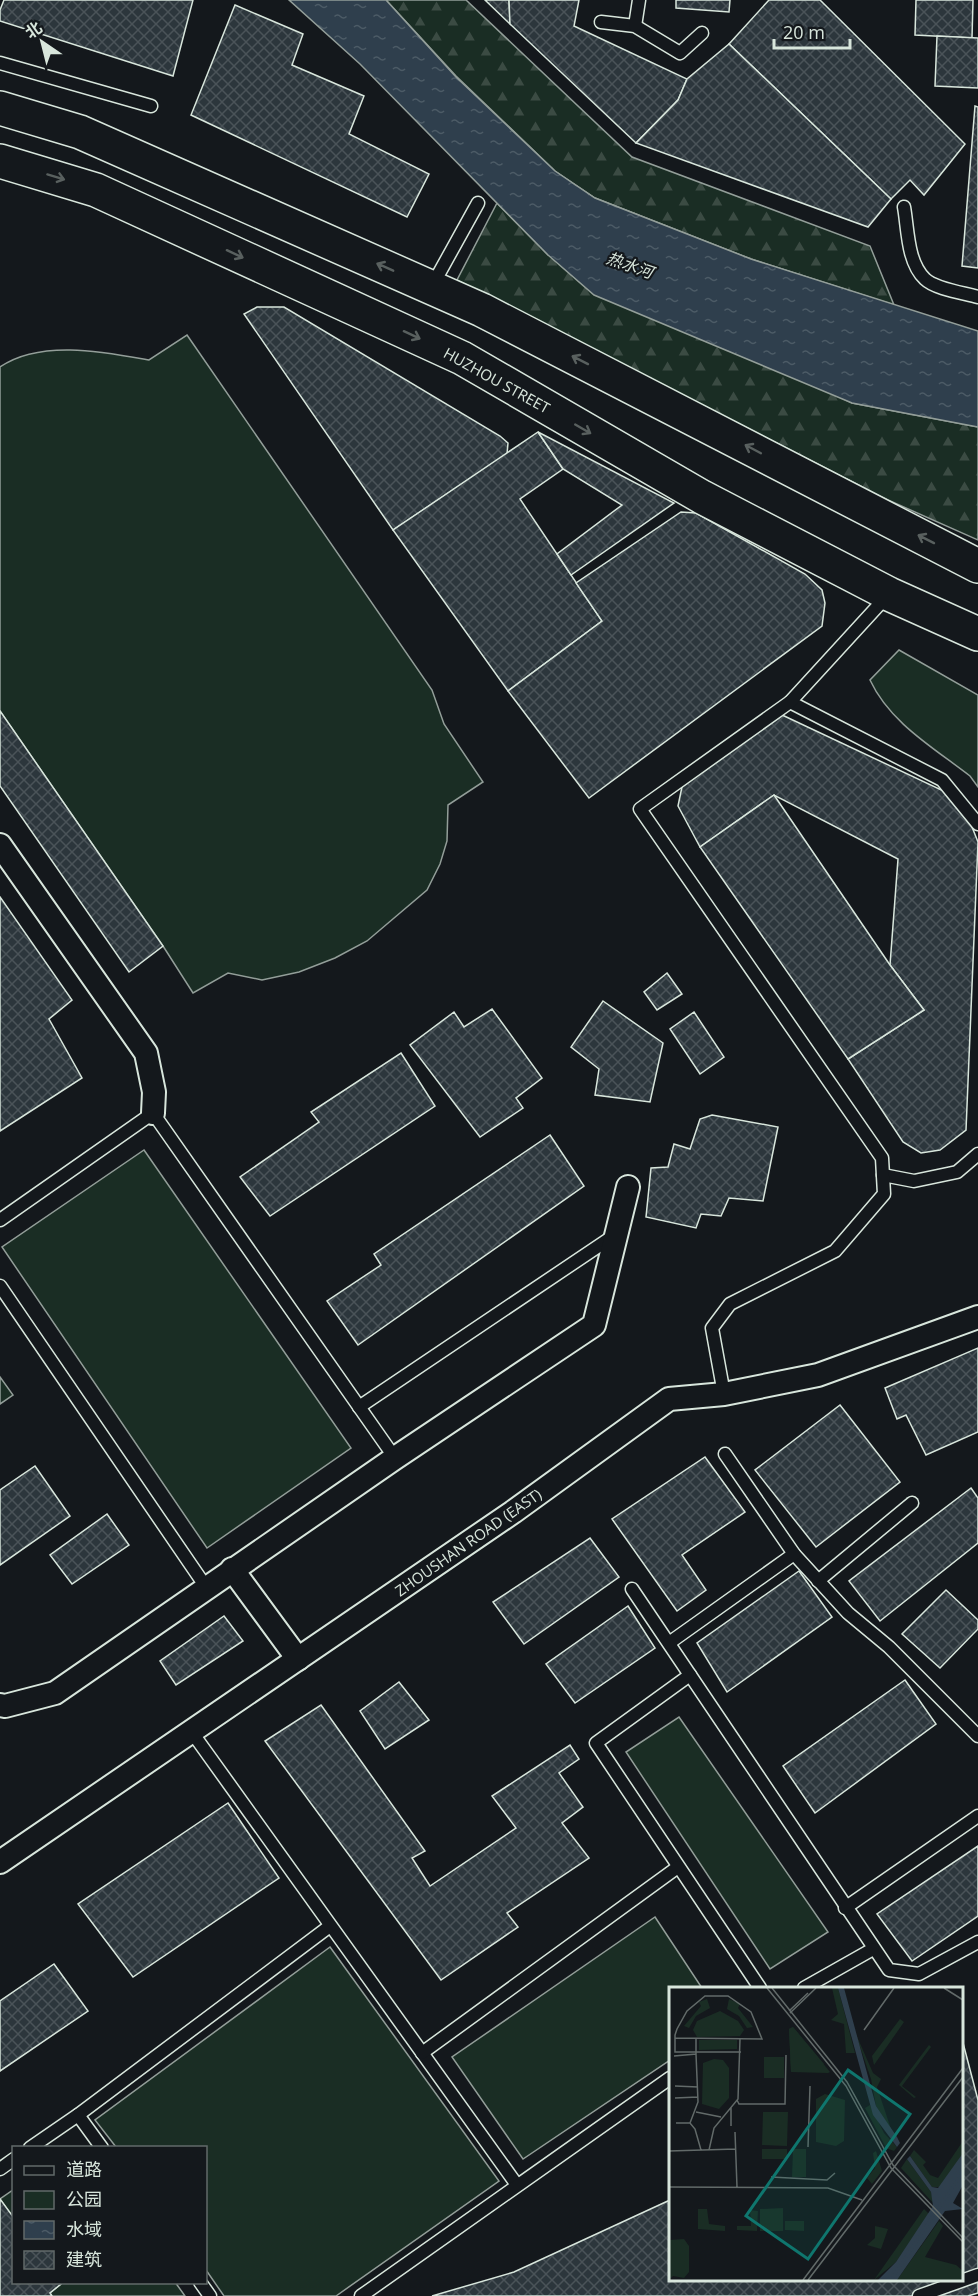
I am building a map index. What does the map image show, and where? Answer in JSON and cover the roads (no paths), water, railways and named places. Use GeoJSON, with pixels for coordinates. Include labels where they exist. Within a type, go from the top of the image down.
{"type":"FeatureCollection","features":[{"type":"Feature","properties":{"kind":"main road"},"geometry":{"type":"LineString","coordinates":[[0,108],[80,132],[482,310],[978,566]]}},
{"type":"Feature","properties":{"kind":"main road","name":"HUZHOU STREET"},"geometry":{"type":"LineString","coordinates":[[0,161],[96,190],[462,358],[702,497],[889,594],[978,634]]}},
{"type":"Feature","properties":{"kind":"street"},"geometry":{"type":"LineString","coordinates":[[0,845],[146,1053],[154,1092],[153,1113]]}},
{"type":"Feature","properties":{"kind":"street"},"geometry":{"type":"LineString","coordinates":[[0,1705],[5,1706],[55,1693],[232,1569],[594,1325],[628,1187]]}},
{"type":"Feature","properties":{"kind":"street","name":"ZHOUSHAN ROAD (EAST)"},"geometry":{"type":"LineString","coordinates":[[0,1862],[513,1512],[669,1399],[724,1394],[818,1375],[978,1317]]}},
{"type":"Feature","properties":{"kind":"street"},"geometry":{"type":"LineString","coordinates":[[232,1569],[298,1659]]}},
{"type":"Feature","properties":{"kind":"lane"},"geometry":{"type":"LineString","coordinates":[[635,26],[639,0]]}},
{"type":"Feature","properties":{"kind":"lane"},"geometry":{"type":"LineString","coordinates":[[601,22],[635,26],[680,53],[702,33]]}},
{"type":"Feature","properties":{"kind":"lane"},"geometry":{"type":"LineString","coordinates":[[0,63],[151,106]]}},
{"type":"Feature","properties":{"kind":"lane"},"geometry":{"type":"LineString","coordinates":[[431,287],[478,203]]}},
{"type":"Feature","properties":{"kind":"lane"},"geometry":{"type":"LineString","coordinates":[[904,207],[912,257],[925,279],[948,290],[978,297]]}},
{"type":"Feature","properties":{"kind":"lane"},"geometry":{"type":"LineString","coordinates":[[724,1394],[712,1328],[730,1304],[835,1251],[884,1194],[882,1158],[640,809],[790,702],[889,594]]}},
{"type":"Feature","properties":{"kind":"lane"},"geometry":{"type":"LineString","coordinates":[[790,702],[942,780],[978,825]]}},
{"type":"Feature","properties":{"kind":"lane"},"geometry":{"type":"LineString","coordinates":[[0,1220],[153,1113],[395,1458]]}},
{"type":"Feature","properties":{"kind":"lane"},"geometry":{"type":"LineString","coordinates":[[883,1175],[914,1181],[957,1172],[978,1154]]}},
{"type":"Feature","properties":{"kind":"lane"},"geometry":{"type":"LineString","coordinates":[[359,1407],[616,1235]]}},
{"type":"Feature","properties":{"kind":"lane"},"geometry":{"type":"LineString","coordinates":[[0,1286],[206,1587]]}},
{"type":"Feature","properties":{"kind":"lane"},"geometry":{"type":"LineString","coordinates":[[725,1454],[794,1554],[818,1581],[849,1614],[889,1647],[978,1736]]}},
{"type":"Feature","properties":{"kind":"lane"},"geometry":{"type":"LineString","coordinates":[[818,1581],[912,1503]]}},
{"type":"Feature","properties":{"kind":"lane"},"geometry":{"type":"LineString","coordinates":[[669,1643],[794,1554]]}},
{"type":"Feature","properties":{"kind":"lane"},"geometry":{"type":"LineString","coordinates":[[632,1589],[888,1970],[919,1974],[978,1942]]}},
{"type":"Feature","properties":{"kind":"lane"},"geometry":{"type":"LineString","coordinates":[[690,1675],[596,1743],[759,1987]]}},
{"type":"Feature","properties":{"kind":"lane"},"geometry":{"type":"LineString","coordinates":[[191,1731],[517,2185]]}},
{"type":"Feature","properties":{"kind":"lane"},"geometry":{"type":"LineString","coordinates":[[845,1908],[978,1816]]}},
{"type":"Feature","properties":{"kind":"lane"},"geometry":{"type":"LineString","coordinates":[[422,2053],[678,1867]]}},
{"type":"Feature","properties":{"kind":"lane"},"geometry":{"type":"LineString","coordinates":[[33,2146],[78,2115],[330,1926]]}},
{"type":"Feature","properties":{"kind":"lane"},"geometry":{"type":"LineString","coordinates":[[807,1987],[873,1949]]}},
{"type":"Feature","properties":{"kind":"lane"},"geometry":{"type":"LineString","coordinates":[[361,2296],[669,2079]]}},
{"type":"Feature","properties":{"kind":"lane"},"geometry":{"type":"LineString","coordinates":[[78,2115],[101,2146]]}},
{"type":"Feature","properties":{"kind":"lane"},"geometry":{"type":"LineString","coordinates":[[963,2280],[978,2275]]}},
{"type":"Feature","properties":{"kind":"lane"},"geometry":{"type":"LineString","coordinates":[[919,2296],[961,2281]]}},
{"type":"Feature","properties":{"kind":"lane"},"geometry":{"type":"LineString","coordinates":[[201,2284],[210,2296]]}},
{"type":"Feature","properties":{"kind":"water","name":"热水河"},"geometry":{"type":"Polygon","coordinates":[[[289,0],[386,0],[456,77],[555,171],[595,198],[751,259],[978,331],[978,427],[852,403],[594,295],[548,255],[360,64],[289,0]]]}}]}
